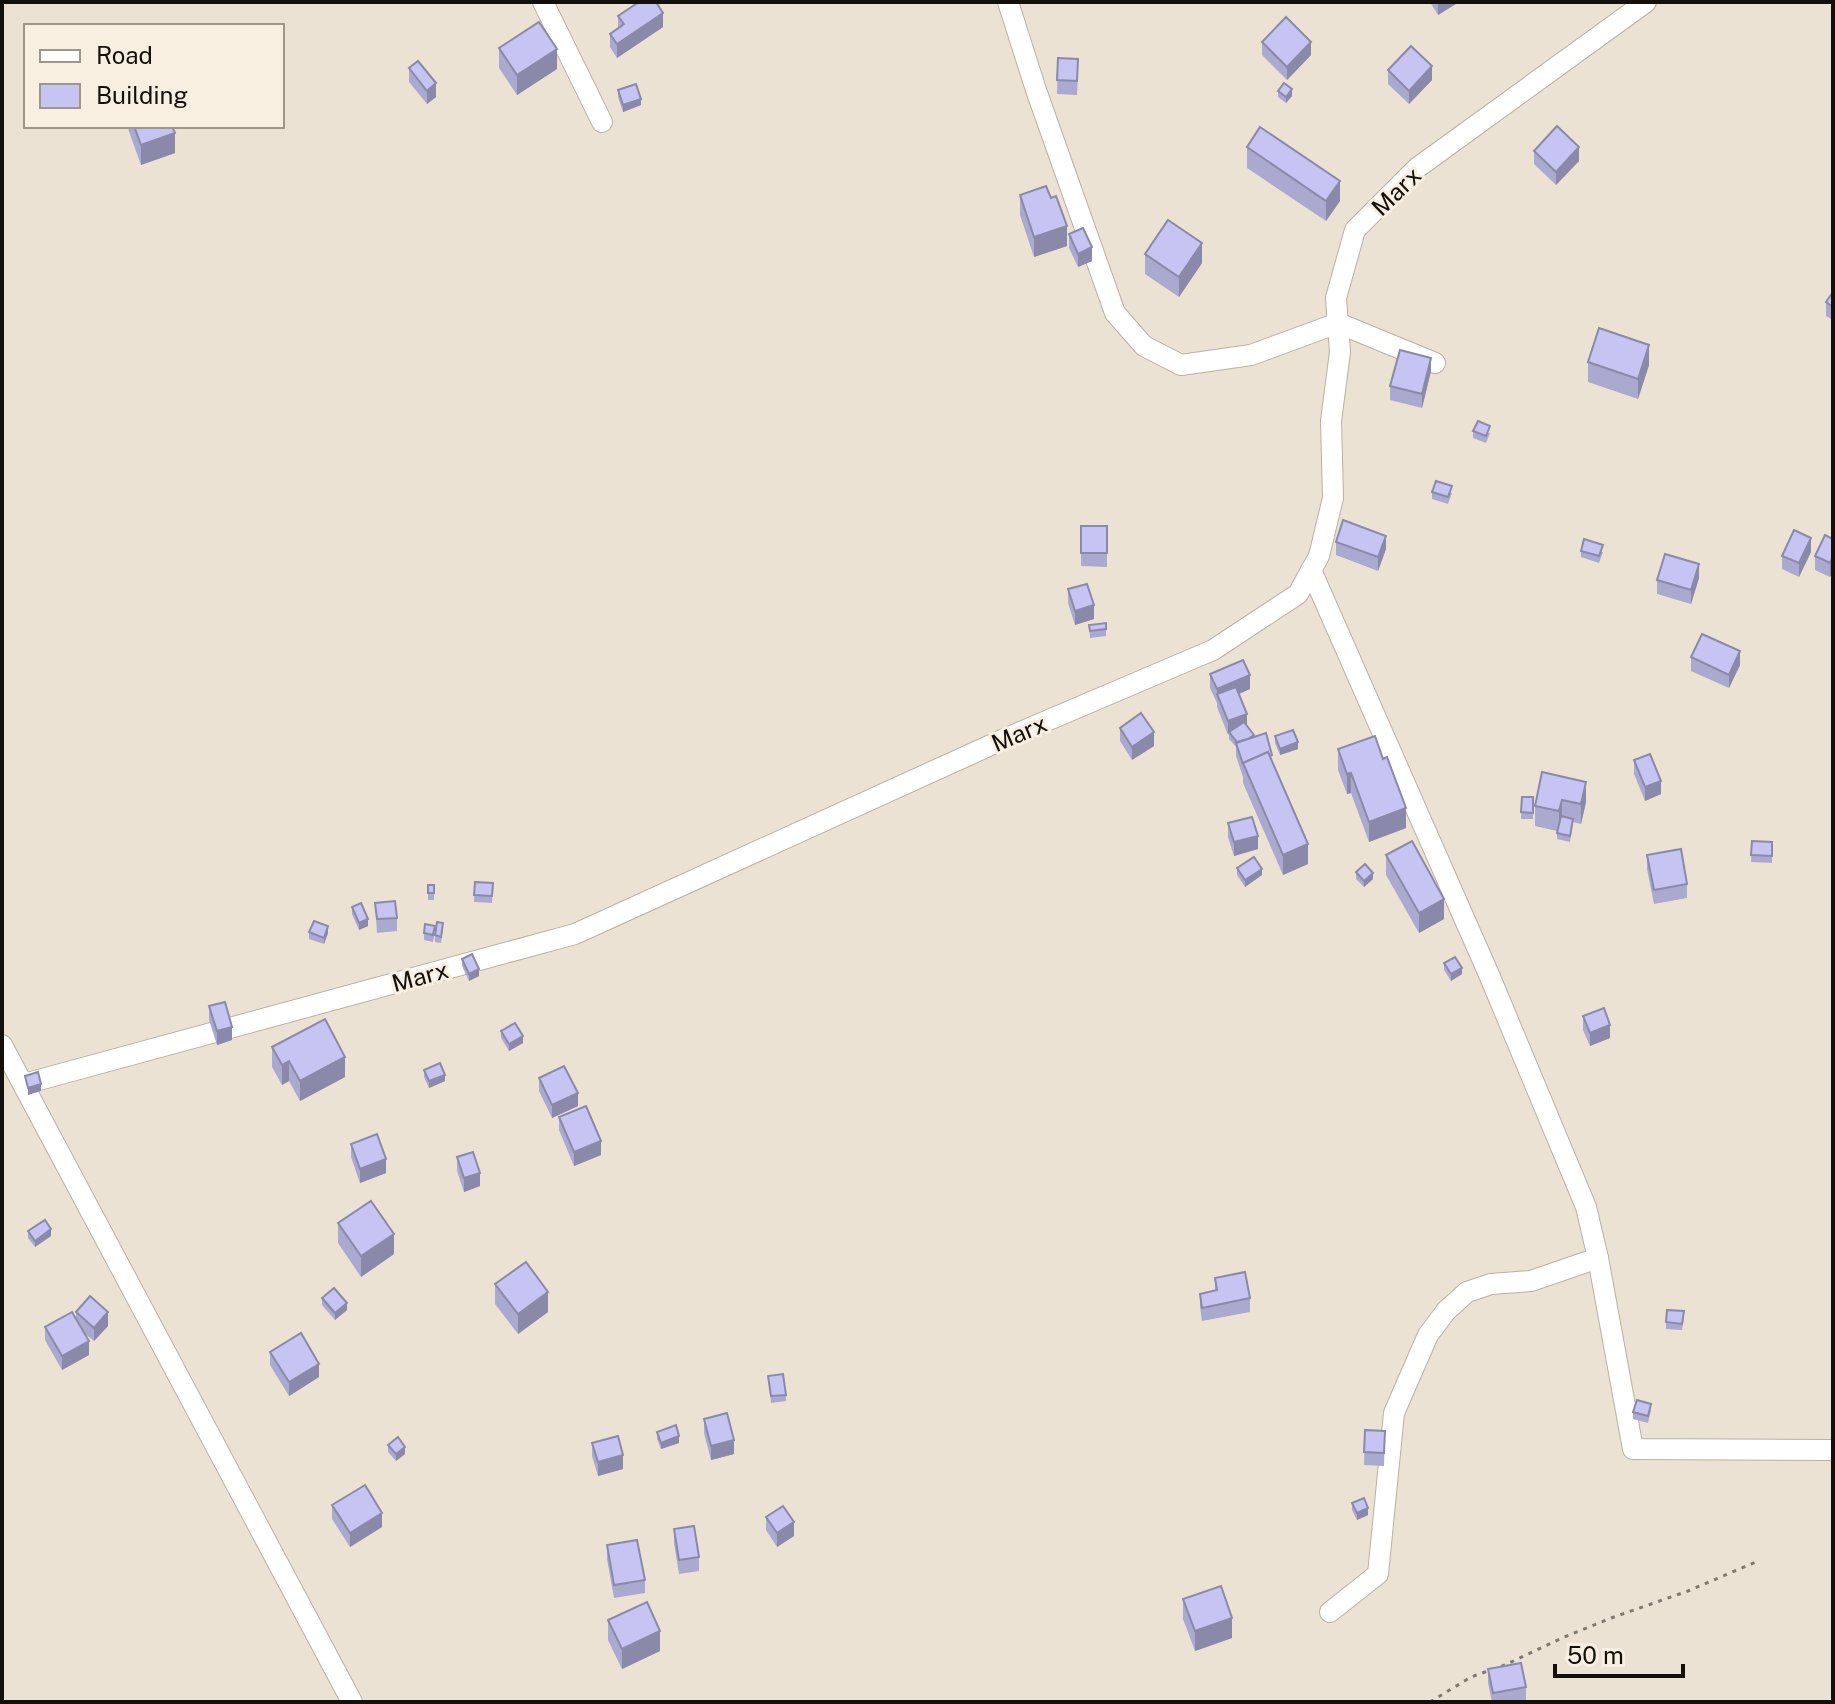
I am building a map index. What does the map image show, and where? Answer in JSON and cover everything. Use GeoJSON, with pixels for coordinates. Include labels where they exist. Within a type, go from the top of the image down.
{"type":"FeatureCollection","features":[{"type":"Feature","properties":{"kind":"street"},"geometry":{"type":"LineString","coordinates":[[543,2],[602,122]]}},
{"type":"Feature","properties":{"kind":"street"},"geometry":{"type":"LineString","coordinates":[[1008,2],[1115,313],[1144,346],[1181,365],[1251,355],[1338,323],[1435,363]]}},
{"type":"Feature","properties":{"kind":"street","name":"Marx"},"geometry":{"type":"LineString","coordinates":[[24,1084],[575,934],[1004,739],[1213,650],[1298,594],[1319,556],[1333,498],[1331,421],[1340,352],[1336,298],[1355,230],[1417,168],[1646,2]]}},
{"type":"Feature","properties":{"kind":"street"},"geometry":{"type":"LineString","coordinates":[[1311,570],[1496,991],[1586,1207],[1633,1449],[1833,1450]]}},
{"type":"Feature","properties":{"kind":"street"},"geometry":{"type":"LineString","coordinates":[[2,1045],[352,1702]]}},
{"type":"Feature","properties":{"kind":"street"},"geometry":{"type":"LineString","coordinates":[[1330,1612],[1378,1574],[1394,1413],[1428,1335],[1446,1311],[1467,1292],[1491,1284],[1531,1281],[1598,1258]]}},
{"type":"Feature","properties":{"kind":"path"},"geometry":{"type":"LineString","coordinates":[[1430,1702],[1471,1677],[1758,1561]]}},
{"type":"Feature","properties":{"kind":"building"},"geometry":{"type":"Polygon","coordinates":[[[639,2],[656,2],[663,13],[617,44],[610,34],[624,24],[618,16],[639,2]]]}},
{"type":"Feature","properties":{"kind":"building"},"geometry":{"type":"Polygon","coordinates":[[[1286,17],[1311,42],[1287,67],[1262,42],[1286,17]]]}},
{"type":"Feature","properties":{"kind":"building"},"geometry":{"type":"Polygon","coordinates":[[[539,22],[557,49],[517,75],[499,48],[539,22]]]}},
{"type":"Feature","properties":{"kind":"building"},"geometry":{"type":"Polygon","coordinates":[[[1411,46],[1432,66],[1409,91],[1388,70],[1411,46]]]}},
{"type":"Feature","properties":{"kind":"building"},"geometry":{"type":"Polygon","coordinates":[[[1058,58],[1078,59],[1077,81],[1057,80],[1058,58]]]}},
{"type":"Feature","properties":{"kind":"building"},"geometry":{"type":"Polygon","coordinates":[[[418,61],[436,83],[427,91],[409,68],[418,61]]]}},
{"type":"Feature","properties":{"kind":"building"},"geometry":{"type":"Polygon","coordinates":[[[1284,83],[1292,89],[1286,97],[1278,91],[1284,83]]]}},
{"type":"Feature","properties":{"kind":"building"},"geometry":{"type":"Polygon","coordinates":[[[636,84],[641,99],[623,105],[618,90],[636,84]]]}},
{"type":"Feature","properties":{"kind":"building"},"geometry":{"type":"Polygon","coordinates":[[[1557,126],[1579,147],[1556,172],[1534,151],[1557,126]]]}},
{"type":"Feature","properties":{"kind":"building"},"geometry":{"type":"Polygon","coordinates":[[[1260,127],[1340,181],[1326,201],[1247,147],[1260,127]]]}},
{"type":"Feature","properties":{"kind":"building"},"geometry":{"type":"Polygon","coordinates":[[[135,128],[173,128],[175,133],[141,145],[135,128]]]}},
{"type":"Feature","properties":{"kind":"building"},"geometry":{"type":"Polygon","coordinates":[[[1046,186],[1051,198],[1056,196],[1067,226],[1034,237],[1020,195],[1046,186]]]}},
{"type":"Feature","properties":{"kind":"building"},"geometry":{"type":"Polygon","coordinates":[[[1168,220],[1202,243],[1179,277],[1145,254],[1168,220]]]}},
{"type":"Feature","properties":{"kind":"building"},"geometry":{"type":"Polygon","coordinates":[[[1083,228],[1092,247],[1078,254],[1069,234],[1083,228]]]}},
{"type":"Feature","properties":{"kind":"building"},"geometry":{"type":"Polygon","coordinates":[[[1833,292],[1833,307],[1826,302],[1833,292]]]}},
{"type":"Feature","properties":{"kind":"building"},"geometry":{"type":"Polygon","coordinates":[[[1599,328],[1649,345],[1638,379],[1588,362],[1599,328]]]}},
{"type":"Feature","properties":{"kind":"building"},"geometry":{"type":"Polygon","coordinates":[[[1400,350],[1431,358],[1422,394],[1390,386],[1400,350]]]}},
{"type":"Feature","properties":{"kind":"building"},"geometry":{"type":"Polygon","coordinates":[[[1478,421],[1490,426],[1486,436],[1473,431],[1478,421]]]}},
{"type":"Feature","properties":{"kind":"building"},"geometry":{"type":"Polygon","coordinates":[[[1436,481],[1452,486],[1448,497],[1432,492],[1436,481]]]}},
{"type":"Feature","properties":{"kind":"building"},"geometry":{"type":"Polygon","coordinates":[[[1343,520],[1386,536],[1378,557],[1336,542],[1343,520]]]}},
{"type":"Feature","properties":{"kind":"building"},"geometry":{"type":"Polygon","coordinates":[[[1081,526],[1107,526],[1107,553],[1081,553],[1081,526]]]}},
{"type":"Feature","properties":{"kind":"building"},"geometry":{"type":"Polygon","coordinates":[[[1794,530],[1811,538],[1799,563],[1782,556],[1794,530]]]}},
{"type":"Feature","properties":{"kind":"building"},"geometry":{"type":"Polygon","coordinates":[[[1825,535],[1833,539],[1830,563],[1815,556],[1825,535]]]}},
{"type":"Feature","properties":{"kind":"building"},"geometry":{"type":"Polygon","coordinates":[[[1584,539],[1603,545],[1599,556],[1581,551],[1584,539]]]}},
{"type":"Feature","properties":{"kind":"building"},"geometry":{"type":"Polygon","coordinates":[[[1665,554],[1699,564],[1691,590],[1657,580],[1665,554]]]}},
{"type":"Feature","properties":{"kind":"building"},"geometry":{"type":"Polygon","coordinates":[[[1087,584],[1094,605],[1075,611],[1068,589],[1087,584]]]}},
{"type":"Feature","properties":{"kind":"building"},"geometry":{"type":"Polygon","coordinates":[[[1106,623],[1106,629],[1090,631],[1089,625],[1106,623]]]}},
{"type":"Feature","properties":{"kind":"building"},"geometry":{"type":"Polygon","coordinates":[[[1702,634],[1740,651],[1729,675],[1691,657],[1702,634]]]}},
{"type":"Feature","properties":{"kind":"building"},"geometry":{"type":"Polygon","coordinates":[[[1243,660],[1250,675],[1217,689],[1210,674],[1243,660]]]}},
{"type":"Feature","properties":{"kind":"building"},"geometry":{"type":"Polygon","coordinates":[[[1236,687],[1247,714],[1228,721],[1217,694],[1236,687]]]}},
{"type":"Feature","properties":{"kind":"building"},"geometry":{"type":"Polygon","coordinates":[[[1141,713],[1154,732],[1132,747],[1120,728],[1141,713]]]}},
{"type":"Feature","properties":{"kind":"building"},"geometry":{"type":"Polygon","coordinates":[[[1244,722],[1254,735],[1237,742],[1229,732],[1244,722]]]}},
{"type":"Feature","properties":{"kind":"building"},"geometry":{"type":"Polygon","coordinates":[[[1293,730],[1298,742],[1280,749],[1275,736],[1293,730]]]}},
{"type":"Feature","properties":{"kind":"building"},"geometry":{"type":"Polygon","coordinates":[[[1266,733],[1272,755],[1269,756],[1268,752],[1243,764],[1236,743],[1266,733]]]}},
{"type":"Feature","properties":{"kind":"building"},"geometry":{"type":"Polygon","coordinates":[[[1375,736],[1383,759],[1387,757],[1406,808],[1369,822],[1351,773],[1347,774],[1338,749],[1375,736]]]}},
{"type":"Feature","properties":{"kind":"building"},"geometry":{"type":"Polygon","coordinates":[[[1268,752],[1308,844],[1283,855],[1243,763],[1268,752]]]}},
{"type":"Feature","properties":{"kind":"building"},"geometry":{"type":"Polygon","coordinates":[[[1650,754],[1661,781],[1645,787],[1634,760],[1650,754]]]}},
{"type":"Feature","properties":{"kind":"building"},"geometry":{"type":"Polygon","coordinates":[[[1542,772],[1586,782],[1581,804],[1562,800],[1559,811],[1535,806],[1542,772]]]}},
{"type":"Feature","properties":{"kind":"building"},"geometry":{"type":"Polygon","coordinates":[[[1522,797],[1533,797],[1533,813],[1521,812],[1522,797]]]}},
{"type":"Feature","properties":{"kind":"building"},"geometry":{"type":"Polygon","coordinates":[[[1561,816],[1573,819],[1570,836],[1557,833],[1561,816]]]}},
{"type":"Feature","properties":{"kind":"building"},"geometry":{"type":"Polygon","coordinates":[[[1252,817],[1258,836],[1234,842],[1228,823],[1252,817]]]}},
{"type":"Feature","properties":{"kind":"building"},"geometry":{"type":"Polygon","coordinates":[[[1412,841],[1444,899],[1419,913],[1386,855],[1412,841]]]}},
{"type":"Feature","properties":{"kind":"building"},"geometry":{"type":"Polygon","coordinates":[[[1752,841],[1772,842],[1772,856],[1751,855],[1752,841]]]}},
{"type":"Feature","properties":{"kind":"building"},"geometry":{"type":"Polygon","coordinates":[[[1681,849],[1687,884],[1654,890],[1647,855],[1681,849]]]}},
{"type":"Feature","properties":{"kind":"building"},"geometry":{"type":"Polygon","coordinates":[[[1254,857],[1262,869],[1245,880],[1237,868],[1254,857]]]}},
{"type":"Feature","properties":{"kind":"building"},"geometry":{"type":"Polygon","coordinates":[[[1365,864],[1373,873],[1364,881],[1356,872],[1365,864]]]}},
{"type":"Feature","properties":{"kind":"building"},"geometry":{"type":"Polygon","coordinates":[[[475,882],[493,883],[492,896],[474,895],[475,882]]]}},
{"type":"Feature","properties":{"kind":"building"},"geometry":{"type":"Polygon","coordinates":[[[428,885],[434,885],[434,893],[428,893],[428,885]]]}},
{"type":"Feature","properties":{"kind":"building"},"geometry":{"type":"Polygon","coordinates":[[[395,901],[397,918],[377,919],[375,903],[395,901]]]}},
{"type":"Feature","properties":{"kind":"building"},"geometry":{"type":"Polygon","coordinates":[[[361,903],[368,919],[359,923],[352,907],[361,903]]]}},
{"type":"Feature","properties":{"kind":"building"},"geometry":{"type":"Polygon","coordinates":[[[314,921],[328,926],[324,938],[309,932],[314,921]]]}},
{"type":"Feature","properties":{"kind":"building"},"geometry":{"type":"Polygon","coordinates":[[[437,922],[443,923],[441,937],[435,935],[437,922]]]}},
{"type":"Feature","properties":{"kind":"building"},"geometry":{"type":"Polygon","coordinates":[[[425,924],[435,926],[433,935],[424,933],[425,924]]]}},
{"type":"Feature","properties":{"kind":"building"},"geometry":{"type":"Polygon","coordinates":[[[472,954],[479,969],[469,974],[462,959],[472,954]]]}},
{"type":"Feature","properties":{"kind":"building"},"geometry":{"type":"Polygon","coordinates":[[[1455,957],[1462,968],[1451,974],[1444,963],[1455,957]]]}},
{"type":"Feature","properties":{"kind":"building"},"geometry":{"type":"Polygon","coordinates":[[[225,1002],[232,1027],[217,1031],[209,1006],[225,1002]]]}},
{"type":"Feature","properties":{"kind":"building"},"geometry":{"type":"Polygon","coordinates":[[[1604,1008],[1610,1025],[1590,1033],[1583,1016],[1604,1008]]]}},
{"type":"Feature","properties":{"kind":"building"},"geometry":{"type":"Polygon","coordinates":[[[325,1019],[345,1057],[300,1081],[289,1061],[282,1065],[272,1047],[325,1019]]]}},
{"type":"Feature","properties":{"kind":"building"},"geometry":{"type":"Polygon","coordinates":[[[515,1023],[523,1036],[509,1044],[501,1031],[515,1023]]]}},
{"type":"Feature","properties":{"kind":"building"},"geometry":{"type":"Polygon","coordinates":[[[440,1063],[445,1075],[429,1081],[424,1070],[440,1063]]]}},
{"type":"Feature","properties":{"kind":"building"},"geometry":{"type":"Polygon","coordinates":[[[564,1066],[578,1093],[552,1105],[539,1078],[564,1066]]]}},
{"type":"Feature","properties":{"kind":"building"},"geometry":{"type":"Polygon","coordinates":[[[38,1072],[41,1084],[28,1088],[25,1076],[38,1072]]]}},
{"type":"Feature","properties":{"kind":"building"},"geometry":{"type":"Polygon","coordinates":[[[586,1106],[601,1141],[574,1152],[559,1117],[586,1106]]]}},
{"type":"Feature","properties":{"kind":"building"},"geometry":{"type":"Polygon","coordinates":[[[377,1134],[386,1159],[360,1169],[351,1144],[377,1134]]]}},
{"type":"Feature","properties":{"kind":"building"},"geometry":{"type":"Polygon","coordinates":[[[473,1152],[480,1173],[464,1178],[457,1157],[473,1152]]]}},
{"type":"Feature","properties":{"kind":"building"},"geometry":{"type":"Polygon","coordinates":[[[371,1201],[394,1234],[361,1256],[338,1223],[371,1201]]]}},
{"type":"Feature","properties":{"kind":"building"},"geometry":{"type":"Polygon","coordinates":[[[45,1220],[51,1229],[35,1241],[28,1231],[45,1220]]]}},
{"type":"Feature","properties":{"kind":"building"},"geometry":{"type":"Polygon","coordinates":[[[526,1262],[548,1292],[518,1314],[495,1284],[526,1262]]]}},
{"type":"Feature","properties":{"kind":"building"},"geometry":{"type":"Polygon","coordinates":[[[1245,1272],[1250,1298],[1202,1308],[1200,1294],[1217,1290],[1215,1278],[1245,1272]]]}},
{"type":"Feature","properties":{"kind":"building"},"geometry":{"type":"Polygon","coordinates":[[[334,1288],[347,1303],[335,1313],[322,1298],[334,1288]]]}},
{"type":"Feature","properties":{"kind":"building"},"geometry":{"type":"Polygon","coordinates":[[[90,1296],[108,1312],[94,1328],[76,1312],[90,1296]]]}},
{"type":"Feature","properties":{"kind":"building"},"geometry":{"type":"Polygon","coordinates":[[[1667,1310],[1684,1311],[1682,1324],[1666,1322],[1667,1310]]]}},
{"type":"Feature","properties":{"kind":"building"},"geometry":{"type":"Polygon","coordinates":[[[72,1312],[89,1341],[62,1356],[45,1327],[72,1312]]]}},
{"type":"Feature","properties":{"kind":"building"},"geometry":{"type":"Polygon","coordinates":[[[301,1333],[319,1364],[289,1382],[270,1352],[301,1333]]]}},
{"type":"Feature","properties":{"kind":"building"},"geometry":{"type":"Polygon","coordinates":[[[783,1374],[786,1395],[771,1396],[768,1376],[783,1374]]]}},
{"type":"Feature","properties":{"kind":"building"},"geometry":{"type":"Polygon","coordinates":[[[1637,1400],[1651,1404],[1648,1416],[1633,1412],[1637,1400]]]}},
{"type":"Feature","properties":{"kind":"building"},"geometry":{"type":"Polygon","coordinates":[[[727,1413],[734,1440],[711,1446],[704,1419],[727,1413]]]}},
{"type":"Feature","properties":{"kind":"building"},"geometry":{"type":"Polygon","coordinates":[[[676,1425],[679,1436],[661,1443],[657,1432],[676,1425]]]}},
{"type":"Feature","properties":{"kind":"building"},"geometry":{"type":"Polygon","coordinates":[[[1365,1430],[1385,1431],[1384,1453],[1364,1452],[1365,1430]]]}},
{"type":"Feature","properties":{"kind":"building"},"geometry":{"type":"Polygon","coordinates":[[[618,1436],[623,1455],[598,1462],[592,1443],[618,1436]]]}},
{"type":"Feature","properties":{"kind":"building"},"geometry":{"type":"Polygon","coordinates":[[[398,1437],[405,1447],[396,1454],[388,1445],[398,1437]]]}},
{"type":"Feature","properties":{"kind":"building"},"geometry":{"type":"Polygon","coordinates":[[[365,1485],[382,1513],[350,1533],[332,1505],[365,1485]]]}},
{"type":"Feature","properties":{"kind":"building"},"geometry":{"type":"Polygon","coordinates":[[[1364,1498],[1368,1508],[1357,1513],[1352,1503],[1364,1498]]]}},
{"type":"Feature","properties":{"kind":"building"},"geometry":{"type":"Polygon","coordinates":[[[783,1506],[794,1522],[777,1533],[766,1517],[783,1506]]]}},
{"type":"Feature","properties":{"kind":"building"},"geometry":{"type":"Polygon","coordinates":[[[694,1526],[699,1557],[679,1560],[674,1529],[694,1526]]]}},
{"type":"Feature","properties":{"kind":"building"},"geometry":{"type":"Polygon","coordinates":[[[637,1540],[645,1580],[614,1585],[607,1545],[637,1540]]]}},
{"type":"Feature","properties":{"kind":"building"},"geometry":{"type":"Polygon","coordinates":[[[1221,1586],[1232,1618],[1195,1631],[1183,1599],[1221,1586]]]}},
{"type":"Feature","properties":{"kind":"building"},"geometry":{"type":"Polygon","coordinates":[[[647,1602],[660,1631],[622,1649],[608,1620],[647,1602]]]}},
{"type":"Feature","properties":{"kind":"building"},"geometry":{"type":"Polygon","coordinates":[[[1521,1663],[1526,1687],[1493,1693],[1488,1669],[1521,1663]]]}}]}
